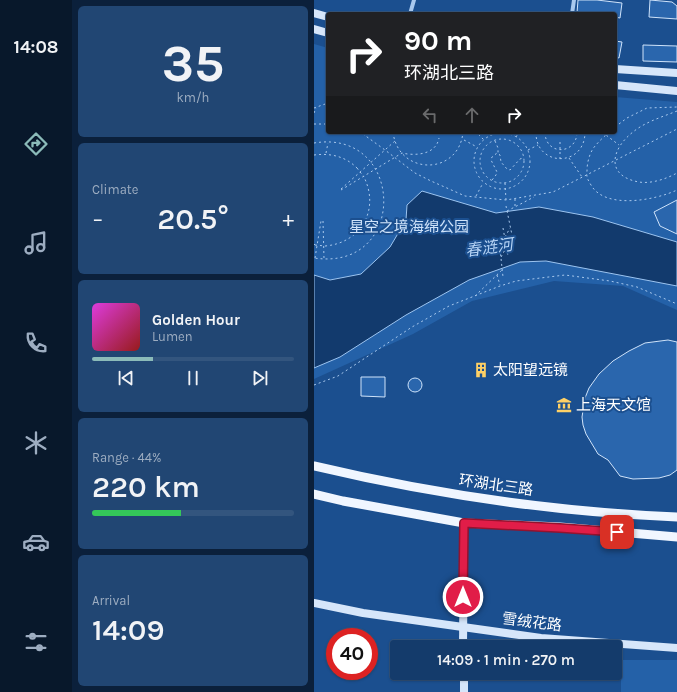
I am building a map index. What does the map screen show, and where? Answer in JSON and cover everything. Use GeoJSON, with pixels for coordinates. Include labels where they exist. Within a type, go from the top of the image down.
{"type":"FeatureCollection","features":[{"type":"Feature","properties":{"kind":"main road","name":"环湖北三路"},"geometry":{"type":"LineString","coordinates":[[314,466],[341,473],[472,497],[559,508],[677,517]]}},
{"type":"Feature","properties":{"kind":"main road"},"geometry":{"type":"LineString","coordinates":[[314,494],[343,501],[464,523],[560,528],[677,537]]}},
{"type":"Feature","properties":{"kind":"street"},"geometry":{"type":"LineString","coordinates":[[411,12],[414,0]]}},
{"type":"Feature","properties":{"kind":"street"},"geometry":{"type":"LineString","coordinates":[[572,12],[574,0]]}},
{"type":"Feature","properties":{"kind":"street"},"geometry":{"type":"LineString","coordinates":[[314,13],[326,16]]}},
{"type":"Feature","properties":{"kind":"street"},"geometry":{"type":"LineString","coordinates":[[314,29],[326,32]]}},
{"type":"Feature","properties":{"kind":"street"},"geometry":{"type":"LineString","coordinates":[[617,69],[677,73]]}},
{"type":"Feature","properties":{"kind":"street"},"geometry":{"type":"LineString","coordinates":[[617,85],[677,91]]}},
{"type":"Feature","properties":{"kind":"street"},"geometry":{"type":"LineString","coordinates":[[463,640],[464,523]]}},
{"type":"Feature","properties":{"kind":"street","name":"雪绒花路"},"geometry":{"type":"LineString","coordinates":[[314,603],[364,613],[541,638],[677,648]]}},
{"type":"Feature","properties":{"kind":"street"},"geometry":{"type":"LineString","coordinates":[[464,680],[464,692]]}},
{"type":"Feature","properties":{"kind":"path"},"geometry":{"type":"LineString","coordinates":[[314,113],[315,108],[326,104]]}},
{"type":"Feature","properties":{"kind":"path"},"geometry":{"type":"LineString","coordinates":[[617,126],[627,118],[647,108],[677,107]]}},
{"type":"Feature","properties":{"kind":"path"},"geometry":{"type":"LineString","coordinates":[[677,111],[644,125],[633,132],[620,146],[615,154],[614,161],[615,167],[621,175],[640,182],[655,182],[677,173]]}},
{"type":"Feature","properties":{"kind":"path"},"geometry":{"type":"LineString","coordinates":[[314,124],[326,124]]}},
{"type":"Feature","properties":{"kind":"path"},"geometry":{"type":"LineString","coordinates":[[363,134],[415,173],[431,181],[466,196],[506,200],[553,192],[677,129]]}},
{"type":"Feature","properties":{"kind":"path"},"geometry":{"type":"LineString","coordinates":[[393,134],[399,149],[406,158],[416,163],[427,165],[438,164],[449,159],[457,151],[463,140],[464,134]]}},
{"type":"Feature","properties":{"kind":"path"},"geometry":{"type":"LineString","coordinates":[[480,134],[484,139]]}},
{"type":"Feature","properties":{"kind":"path"},"geometry":{"type":"LineString","coordinates":[[496,134],[484,139],[478,147],[474,156],[474,166],[477,175],[484,183],[492,188],[502,190],[520,184],[530,169],[531,160],[525,143],[512,134]]}},
{"type":"Feature","properties":{"kind":"path"},"geometry":{"type":"LineString","coordinates":[[536,134],[541,149],[547,155],[560,159],[569,158],[578,152],[583,146],[585,134]]}},
{"type":"Feature","properties":{"kind":"path"},"geometry":{"type":"LineString","coordinates":[[544,134],[545,139],[548,143],[552,147],[560,150],[568,149],[572,146],[576,142],[577,134]]}},
{"type":"Feature","properties":{"kind":"path"},"geometry":{"type":"LineString","coordinates":[[603,134],[620,146]]}},
{"type":"Feature","properties":{"kind":"path"},"geometry":{"type":"LineString","coordinates":[[606,135],[595,146],[587,163],[586,176],[593,188],[600,194],[611,199],[629,202],[668,195],[677,190]]}},
{"type":"Feature","properties":{"kind":"path"},"geometry":{"type":"LineString","coordinates":[[395,141],[341,189],[402,153],[412,156],[424,154],[435,147],[439,138]]}},
{"type":"Feature","properties":{"kind":"path"},"geometry":{"type":"LineString","coordinates":[[502,139],[510,140],[516,144],[521,149],[524,158],[522,170],[518,176],[512,181],[505,183],[491,180],[486,176],[480,162],[484,149],[495,140],[502,139]]}},
{"type":"Feature","properties":{"kind":"path"},"geometry":{"type":"LineString","coordinates":[[463,140],[478,147]]}},
{"type":"Feature","properties":{"kind":"path"},"geometry":{"type":"LineString","coordinates":[[495,140],[501,162],[507,169],[510,170],[520,159],[524,158]]}},
{"type":"Feature","properties":{"kind":"path"},"geometry":{"type":"LineString","coordinates":[[326,154],[328,142]]}},
{"type":"Feature","properties":{"kind":"path"},"geometry":{"type":"LineString","coordinates":[[314,143],[328,142],[340,144],[349,146],[357,151],[371,162],[381,180],[385,198],[383,217],[377,230],[368,242],[352,254],[324,259],[315,258],[321,221]]}},
{"type":"Feature","properties":{"kind":"path"},"geometry":{"type":"LineString","coordinates":[[560,142],[560,159]]}},
{"type":"Feature","properties":{"kind":"path"},"geometry":{"type":"LineString","coordinates":[[528,150],[539,145]]}},
{"type":"Feature","properties":{"kind":"path"},"geometry":{"type":"LineString","coordinates":[[314,155],[326,154],[342,158],[357,168],[367,183],[370,198],[369,212],[358,231],[340,243],[325,246],[315,244]]}},
{"type":"Feature","properties":{"kind":"path"},"geometry":{"type":"LineString","coordinates":[[491,180],[496,177],[497,172],[492,163],[492,157],[498,154]]}},
{"type":"Feature","properties":{"kind":"path"},"geometry":{"type":"LineString","coordinates":[[569,158],[583,177]]}},
{"type":"Feature","properties":{"kind":"path"},"geometry":{"type":"LineString","coordinates":[[476,197],[484,183]]}},
{"type":"Feature","properties":{"kind":"path"},"geometry":{"type":"LineString","coordinates":[[505,183],[506,200]]}},
{"type":"Feature","properties":{"kind":"path"},"geometry":{"type":"LineString","coordinates":[[507,211],[536,196]]}},
{"type":"Feature","properties":{"kind":"path"},"geometry":{"type":"LineString","coordinates":[[515,199],[515,207]]}},
{"type":"Feature","properties":{"kind":"path"},"geometry":{"type":"LineString","coordinates":[[506,206],[512,235]]}},
{"type":"Feature","properties":{"kind":"path"},"geometry":{"type":"LineString","coordinates":[[323,222],[324,259]]}},
{"type":"Feature","properties":{"kind":"path"},"geometry":{"type":"LineString","coordinates":[[364,223],[377,230]]}},
{"type":"Feature","properties":{"kind":"path"},"geometry":{"type":"LineString","coordinates":[[505,239],[510,227]]}},
{"type":"Feature","properties":{"kind":"path"},"geometry":{"type":"LineString","coordinates":[[503,228],[508,256]]}},
{"type":"Feature","properties":{"kind":"path"},"geometry":{"type":"LineString","coordinates":[[501,259],[506,247]]}},
{"type":"Feature","properties":{"kind":"path"},"geometry":{"type":"LineString","coordinates":[[500,249],[503,277]]}},
{"type":"Feature","properties":{"kind":"path"},"geometry":{"type":"LineString","coordinates":[[475,296],[502,270]]}},
{"type":"Feature","properties":{"kind":"path"},"geometry":{"type":"LineString","coordinates":[[497,275],[500,286]]}},
{"type":"Feature","properties":{"kind":"path"},"geometry":{"type":"LineString","coordinates":[[314,385],[338,376],[412,327],[449,306],[516,281],[565,275],[610,281],[637,287],[677,304]]}},
{"type":"Feature","properties":{"kind":"green space","name":"星空之境海绵公园"},"geometry":{"type":"Polygon","coordinates":[[[314,44],[326,47],[326,134],[617,134],[617,97],[677,102],[677,310],[623,286],[554,281],[472,301],[413,334],[314,379],[314,44]]]}},
{"type":"Feature","properties":{"kind":"green space"},"geometry":{"type":"Polygon","coordinates":[[[622,660],[677,660],[677,692],[621,692],[622,660]]]}},
{"type":"Feature","properties":{"kind":"water","name":"春涟河"},"geometry":{"type":"Polygon","coordinates":[[[422,191],[496,213],[539,207],[593,217],[677,242],[677,286],[546,261],[520,262],[469,280],[406,315],[340,357],[314,368],[314,275],[330,280],[361,274],[390,247],[406,220],[407,205],[422,191]]]}},
{"type":"Feature","properties":{"kind":"building"},"geometry":{"type":"Polygon","coordinates":[[[578,0],[597,0],[622,3],[620,18],[617,17],[617,12],[577,12],[578,0]]]}},
{"type":"Feature","properties":{"kind":"building"},"geometry":{"type":"Polygon","coordinates":[[[650,0],[672,2],[677,6],[677,19],[649,17],[650,0]]]}},
{"type":"Feature","properties":{"kind":"building"},"geometry":{"type":"Polygon","coordinates":[[[617,41],[622,42],[619,58],[617,58],[617,41]]]}},
{"type":"Feature","properties":{"kind":"building"},"geometry":{"type":"Polygon","coordinates":[[[643,45],[677,46],[677,62],[643,61],[643,45]]]}},
{"type":"Feature","properties":{"kind":"building"},"geometry":{"type":"Polygon","coordinates":[[[677,200],[677,234],[660,226],[654,212],[677,200]]]}},
{"type":"Feature","properties":{"kind":"building","name":"上海天文馆"},"geometry":{"type":"Polygon","coordinates":[[[668,340],[677,342],[677,470],[670,475],[659,478],[633,479],[620,476],[608,460],[598,454],[586,434],[582,417],[585,398],[589,388],[599,374],[613,361],[645,343],[668,340]]]}},
{"type":"Feature","properties":{"kind":"building"},"geometry":{"type":"Polygon","coordinates":[[[361,377],[385,377],[385,397],[361,396],[361,377]]]}},
{"type":"Feature","properties":{"kind":"building"},"geometry":{"type":"Polygon","coordinates":[[[415,378],[420,380],[422,385],[420,390],[415,392],[410,390],[408,385],[410,380],[415,378]]]}},
{"type":"Feature","properties":{"kind":"place","name":"太阳望远镜"},"geometry":{"type":"Point","coordinates":[481,370]}},
{"type":"Feature","properties":{"kind":"place","name":"上海天文馆"},"geometry":{"type":"Point","coordinates":[564,405]}},
{"type":"Feature","properties":{"kind":"route"},"geometry":{"type":"LineString","coordinates":[[463,597],[464,523],[617,532]]}}]}
